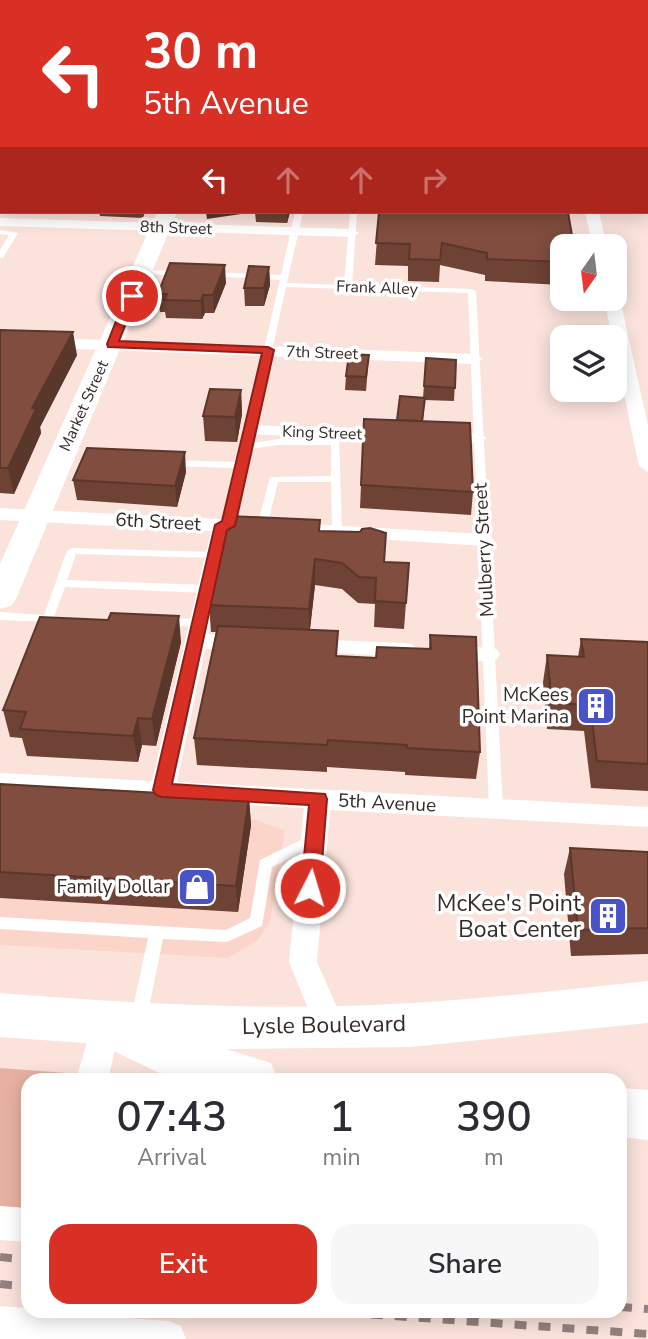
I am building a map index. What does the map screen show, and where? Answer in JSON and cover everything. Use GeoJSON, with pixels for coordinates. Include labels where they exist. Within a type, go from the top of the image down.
{"type":"FeatureCollection","features":[{"type":"Feature","properties":{"kind":"main road","name":"Market Street"},"geometry":{"type":"LineString","coordinates":[[0,599],[35,515],[67,459],[163,220]]}},
{"type":"Feature","properties":{"kind":"main road","name":"Lysle Boulevard"},"geometry":{"type":"LineString","coordinates":[[0,1015],[122,1024],[331,1028],[518,1017],[648,1002]]}},
{"type":"Feature","properties":{"kind":"main road"},"geometry":{"type":"LineString","coordinates":[[122,1024],[185,1061],[228,1073]]}},
{"type":"Feature","properties":{"kind":"main road"},"geometry":{"type":"LineString","coordinates":[[627,1114],[648,1115]]}},
{"type":"Feature","properties":{"kind":"street"},"geometry":{"type":"LineString","coordinates":[[592,214],[597,234]]}},
{"type":"Feature","properties":{"kind":"street","name":"8th Street"},"geometry":{"type":"LineString","coordinates":[[0,222],[163,220],[352,233]]}},
{"type":"Feature","properties":{"kind":"street"},"geometry":{"type":"LineString","coordinates":[[615,312],[648,466]]}},
{"type":"Feature","properties":{"kind":"street","name":"7th Street"},"geometry":{"type":"LineString","coordinates":[[0,341],[475,359]]}},
{"type":"Feature","properties":{"kind":"street","name":"King Street"},"geometry":{"type":"LineString","coordinates":[[248,439],[420,436],[478,438]]}},
{"type":"Feature","properties":{"kind":"street","name":"6th Street"},"geometry":{"type":"LineString","coordinates":[[0,514],[484,540]]}},
{"type":"Feature","properties":{"kind":"street"},"geometry":{"type":"LineString","coordinates":[[162,790],[215,555],[225,525]]}},
{"type":"Feature","properties":{"kind":"street"},"geometry":{"type":"LineString","coordinates":[[198,632],[273,644],[489,654]]}},
{"type":"Feature","properties":{"kind":"street","name":"5th Avenue"},"geometry":{"type":"LineString","coordinates":[[0,782],[648,817]]}},
{"type":"Feature","properties":{"kind":"street"},"geometry":{"type":"LineString","coordinates":[[318,799],[303,962],[331,1028]]}},
{"type":"Feature","properties":{"kind":"street"},"geometry":{"type":"LineString","coordinates":[[96,1073],[122,1024]]}},
{"type":"Feature","properties":{"kind":"street"},"geometry":{"type":"LineString","coordinates":[[0,1223],[21,1224]]}},
{"type":"Feature","properties":{"kind":"street"},"geometry":{"type":"LineString","coordinates":[[0,1324],[168,1339]]}},
{"type":"Feature","properties":{"kind":"lane"},"geometry":{"type":"LineString","coordinates":[[225,525],[242,466],[298,214]]}},
{"type":"Feature","properties":{"kind":"lane"},"geometry":{"type":"LineString","coordinates":[[348,287],[354,214]]}},
{"type":"Feature","properties":{"kind":"lane"},"geometry":{"type":"LineString","coordinates":[[0,232],[14,233],[0,256]]}},
{"type":"Feature","properties":{"kind":"lane"},"geometry":{"type":"LineString","coordinates":[[142,272],[189,274]]}},
{"type":"Feature","properties":{"kind":"lane","name":"Frank Alley"},"geometry":{"type":"LineString","coordinates":[[200,274],[348,287],[472,291]]}},
{"type":"Feature","properties":{"kind":"lane","name":"Mulberry Street"},"geometry":{"type":"LineString","coordinates":[[472,291],[496,809]]}},
{"type":"Feature","properties":{"kind":"lane"},"geometry":{"type":"LineString","coordinates":[[336,438],[337,532]]}},
{"type":"Feature","properties":{"kind":"lane"},"geometry":{"type":"LineString","coordinates":[[158,462],[242,466]]}},
{"type":"Feature","properties":{"kind":"lane"},"geometry":{"type":"LineString","coordinates":[[262,527],[274,479],[337,479]]}},
{"type":"Feature","properties":{"kind":"lane"},"geometry":{"type":"LineString","coordinates":[[48,619],[72,551],[215,555]]}},
{"type":"Feature","properties":{"kind":"lane"},"geometry":{"type":"LineString","coordinates":[[61,583],[207,589]]}},
{"type":"Feature","properties":{"kind":"lane"},"geometry":{"type":"LineString","coordinates":[[0,616],[62,620]]}},
{"type":"Feature","properties":{"kind":"lane"},"geometry":{"type":"LineString","coordinates":[[145,622],[198,632]]}},
{"type":"Feature","properties":{"kind":"lane"},"geometry":{"type":"LineString","coordinates":[[0,923],[227,936],[257,922],[265,864],[315,839]]}},
{"type":"Feature","properties":{"kind":"lane"},"geometry":{"type":"LineString","coordinates":[[122,1024],[157,932]]}},
{"type":"Feature","properties":{"kind":"shaded area"},"geometry":{"type":"Polygon","coordinates":[[[0,804],[257,820],[285,831],[270,922],[257,941],[228,958],[0,945],[0,804]]]}},
{"type":"Feature","properties":{"kind":"shaded area"},"geometry":{"type":"Polygon","coordinates":[[[0,1068],[66,1073],[21,1073],[21,1210],[0,1208],[0,1068]]]}},
{"type":"Feature","properties":{"kind":"building"},"geometry":{"type":"Polygon","coordinates":[[[379,214],[568,214],[572,234],[550,234],[550,262],[487,259],[487,253],[442,243],[440,260],[409,259],[410,244],[376,243],[379,214]]]}},
{"type":"Feature","properties":{"kind":"building"},"geometry":{"type":"Polygon","coordinates":[[[170,263],[225,265],[213,295],[203,295],[201,301],[164,300],[167,294],[158,294],[170,263]]]}},
{"type":"Feature","properties":{"kind":"building"},"geometry":{"type":"Polygon","coordinates":[[[249,266],[269,267],[264,288],[244,288],[249,266]]]}},
{"type":"Feature","properties":{"kind":"building"},"geometry":{"type":"Polygon","coordinates":[[[0,330],[73,332],[32,408],[36,409],[8,468],[0,468],[0,330]]]}},
{"type":"Feature","properties":{"kind":"building"},"geometry":{"type":"Polygon","coordinates":[[[349,354],[369,355],[366,377],[346,376],[349,354]]]}},
{"type":"Feature","properties":{"kind":"building"},"geometry":{"type":"Polygon","coordinates":[[[426,358],[456,360],[455,388],[424,386],[426,358]]]}},
{"type":"Feature","properties":{"kind":"building"},"geometry":{"type":"Polygon","coordinates":[[[210,389],[241,390],[235,417],[203,416],[210,389]]]}},
{"type":"Feature","properties":{"kind":"building"},"geometry":{"type":"Polygon","coordinates":[[[400,396],[425,398],[422,421],[397,420],[400,396]]]}},
{"type":"Feature","properties":{"kind":"building"},"geometry":{"type":"Polygon","coordinates":[[[364,419],[470,423],[473,492],[361,485],[364,419]]]}},
{"type":"Feature","properties":{"kind":"building"},"geometry":{"type":"Polygon","coordinates":[[[87,448],[185,452],[175,486],[73,480],[87,448]]]}},
{"type":"Feature","properties":{"kind":"building"},"geometry":{"type":"Polygon","coordinates":[[[229,516],[320,520],[319,531],[360,532],[370,528],[386,533],[384,562],[409,563],[406,603],[375,601],[376,578],[359,577],[342,563],[315,559],[309,609],[209,605],[229,516]]]}},
{"type":"Feature","properties":{"kind":"building"},"geometry":{"type":"Polygon","coordinates":[[[111,613],[179,616],[152,719],[138,718],[133,736],[20,729],[26,712],[3,710],[40,617],[108,620],[111,613]]]}},
{"type":"Feature","properties":{"kind":"building"},"geometry":{"type":"Polygon","coordinates":[[[218,626],[338,631],[336,656],[376,658],[377,647],[431,649],[430,635],[476,637],[480,752],[328,740],[327,745],[194,738],[218,626]]]}},
{"type":"Feature","properties":{"kind":"building","name":"McKees Point Marina"},"geometry":{"type":"Polygon","coordinates":[[[581,639],[648,642],[648,764],[597,761],[590,705],[552,703],[547,655],[584,657],[581,639]]]}},
{"type":"Feature","properties":{"kind":"building"},"geometry":{"type":"Polygon","coordinates":[[[0,784],[249,798],[236,886],[0,872],[0,784]]]}},
{"type":"Feature","properties":{"kind":"building","name":"McKee's Point Boat Center"},"geometry":{"type":"Polygon","coordinates":[[[570,848],[648,852],[648,928],[578,930],[570,848]]]}},
{"type":"Feature","properties":{"kind":"railway"},"geometry":{"type":"LineString","coordinates":[[0,1257],[21,1259]]}},
{"type":"Feature","properties":{"kind":"railway"},"geometry":{"type":"LineString","coordinates":[[0,1284],[21,1286]]}},
{"type":"Feature","properties":{"kind":"railway"},"geometry":{"type":"LineString","coordinates":[[627,1308],[648,1309]]}},
{"type":"Feature","properties":{"kind":"railway"},"geometry":{"type":"LineString","coordinates":[[422,1318],[648,1334]]}},
{"type":"Feature","properties":{"kind":"place","name":"McKees Point Marina"},"geometry":{"type":"Point","coordinates":[596,706]}},
{"type":"Feature","properties":{"kind":"place","name":"Family Dollar"},"geometry":{"type":"Point","coordinates":[197,887]}},
{"type":"Feature","properties":{"kind":"place","name":"McKee's Point Boat Center"},"geometry":{"type":"Point","coordinates":[608,916]}},
{"type":"Feature","properties":{"kind":"route"},"geometry":{"type":"LineString","coordinates":[[132,296],[112,344],[268,350],[228,526],[222,525],[162,790],[318,799],[310,888]]}}]}
